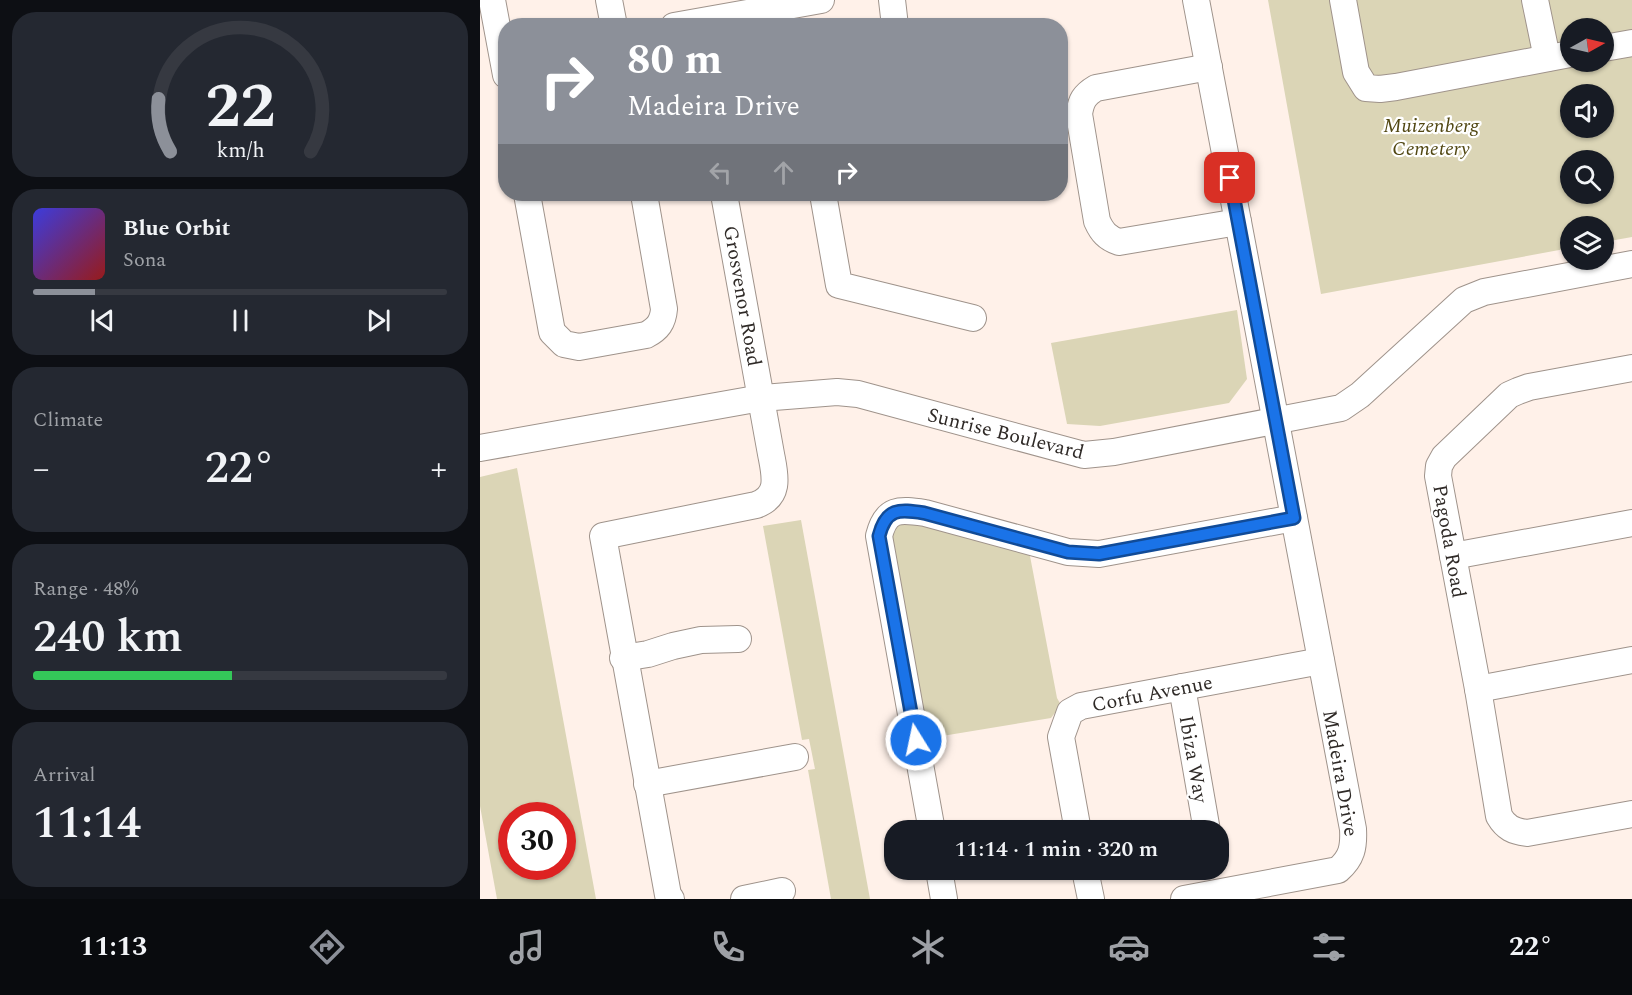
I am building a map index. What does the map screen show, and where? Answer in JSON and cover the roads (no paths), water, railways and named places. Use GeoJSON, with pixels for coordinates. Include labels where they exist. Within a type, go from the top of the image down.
{"type":"FeatureCollection","features":[{"type":"Feature","properties":{"kind":"street"},"geometry":{"type":"LineString","coordinates":[[492,0],[498,32]]}},
{"type":"Feature","properties":{"kind":"street"},"geometry":{"type":"LineString","coordinates":[[609,0],[612,18]]}},
{"type":"Feature","properties":{"kind":"street"},"geometry":{"type":"LineString","coordinates":[[687,18],[821,0]]}},
{"type":"Feature","properties":{"kind":"street"},"geometry":{"type":"LineString","coordinates":[[892,0],[895,18]]}},
{"type":"Feature","properties":{"kind":"street","name":"Madeira Drive"},"geometry":{"type":"LineString","coordinates":[[1184,899],[1216,881],[1338,870],[1347,862],[1354,843],[1196,0]]}},
{"type":"Feature","properties":{"kind":"street"},"geometry":{"type":"LineString","coordinates":[[1343,0],[1356,72],[1366,88],[1380,89],[1559,56],[1535,0]]}},
{"type":"Feature","properties":{"kind":"street"},"geometry":{"type":"LineString","coordinates":[[1614,46],[1632,43]]}},
{"type":"Feature","properties":{"kind":"street"},"geometry":{"type":"LineString","coordinates":[[1209,67],[1096,88],[1086,94],[1080,103],[1079,114],[1097,221],[1101,231],[1109,238],[1119,242],[1238,222]]}},
{"type":"Feature","properties":{"kind":"street"},"geometry":{"type":"LineString","coordinates":[[528,201],[552,332],[564,344],[579,347],[646,334],[656,329],[663,317],[664,309],[645,201]]}},
{"type":"Feature","properties":{"kind":"street","name":"Grosvenor Road"},"geometry":{"type":"LineString","coordinates":[[623,658],[603,537],[756,505],[768,499],[774,490],[775,477],[725,201]]}},
{"type":"Feature","properties":{"kind":"street"},"geometry":{"type":"LineString","coordinates":[[824,201],[840,285],[974,318]]}},
{"type":"Feature","properties":{"kind":"street","name":"Sunrise Boulevard"},"geometry":{"type":"LineString","coordinates":[[480,448],[761,398],[847,393],[1093,455],[1332,411],[1347,405],[1450,311],[1473,296],[1632,264]]}},
{"type":"Feature","properties":{"kind":"street","name":"Pagoda Road"},"geometry":{"type":"LineString","coordinates":[[1632,368],[1529,387],[1509,395],[1444,457],[1439,466],[1438,476],[1499,816],[1505,826],[1514,832],[1527,833],[1632,814]]}},
{"type":"Feature","properties":{"kind":"street"},"geometry":{"type":"LineString","coordinates":[[930,820],[879,536],[885,519],[903,510],[1068,552],[1099,554],[1294,518]]}},
{"type":"Feature","properties":{"kind":"street"},"geometry":{"type":"LineString","coordinates":[[1453,556],[1632,523]]}},
{"type":"Feature","properties":{"kind":"street"},"geometry":{"type":"LineString","coordinates":[[671,899],[668,896],[623,658],[701,640],[738,639]]}},
{"type":"Feature","properties":{"kind":"street"},"geometry":{"type":"LineString","coordinates":[[1478,689],[1632,660]]}},
{"type":"Feature","properties":{"kind":"street","name":"Corfu Avenue"},"geometry":{"type":"LineString","coordinates":[[1076,820],[1061,737],[1070,712],[1081,706],[1321,661]]}},
{"type":"Feature","properties":{"kind":"street","name":"Ibiza Way"},"geometry":{"type":"LineString","coordinates":[[1182,687],[1205,820]]}},
{"type":"Feature","properties":{"kind":"street"},"geometry":{"type":"LineString","coordinates":[[647,784],[795,757]]}},
{"type":"Feature","properties":{"kind":"street"},"geometry":{"type":"LineString","coordinates":[[941,880],[944,899]]}},
{"type":"Feature","properties":{"kind":"street"},"geometry":{"type":"LineString","coordinates":[[1087,880],[1091,899]]}},
{"type":"Feature","properties":{"kind":"street"},"geometry":{"type":"LineString","coordinates":[[744,899],[782,891]]}},
{"type":"Feature","properties":{"kind":"park label","name":"Muizenberg Cemetery"},"geometry":{"type":"Point","coordinates":[1431,136]}}]}
